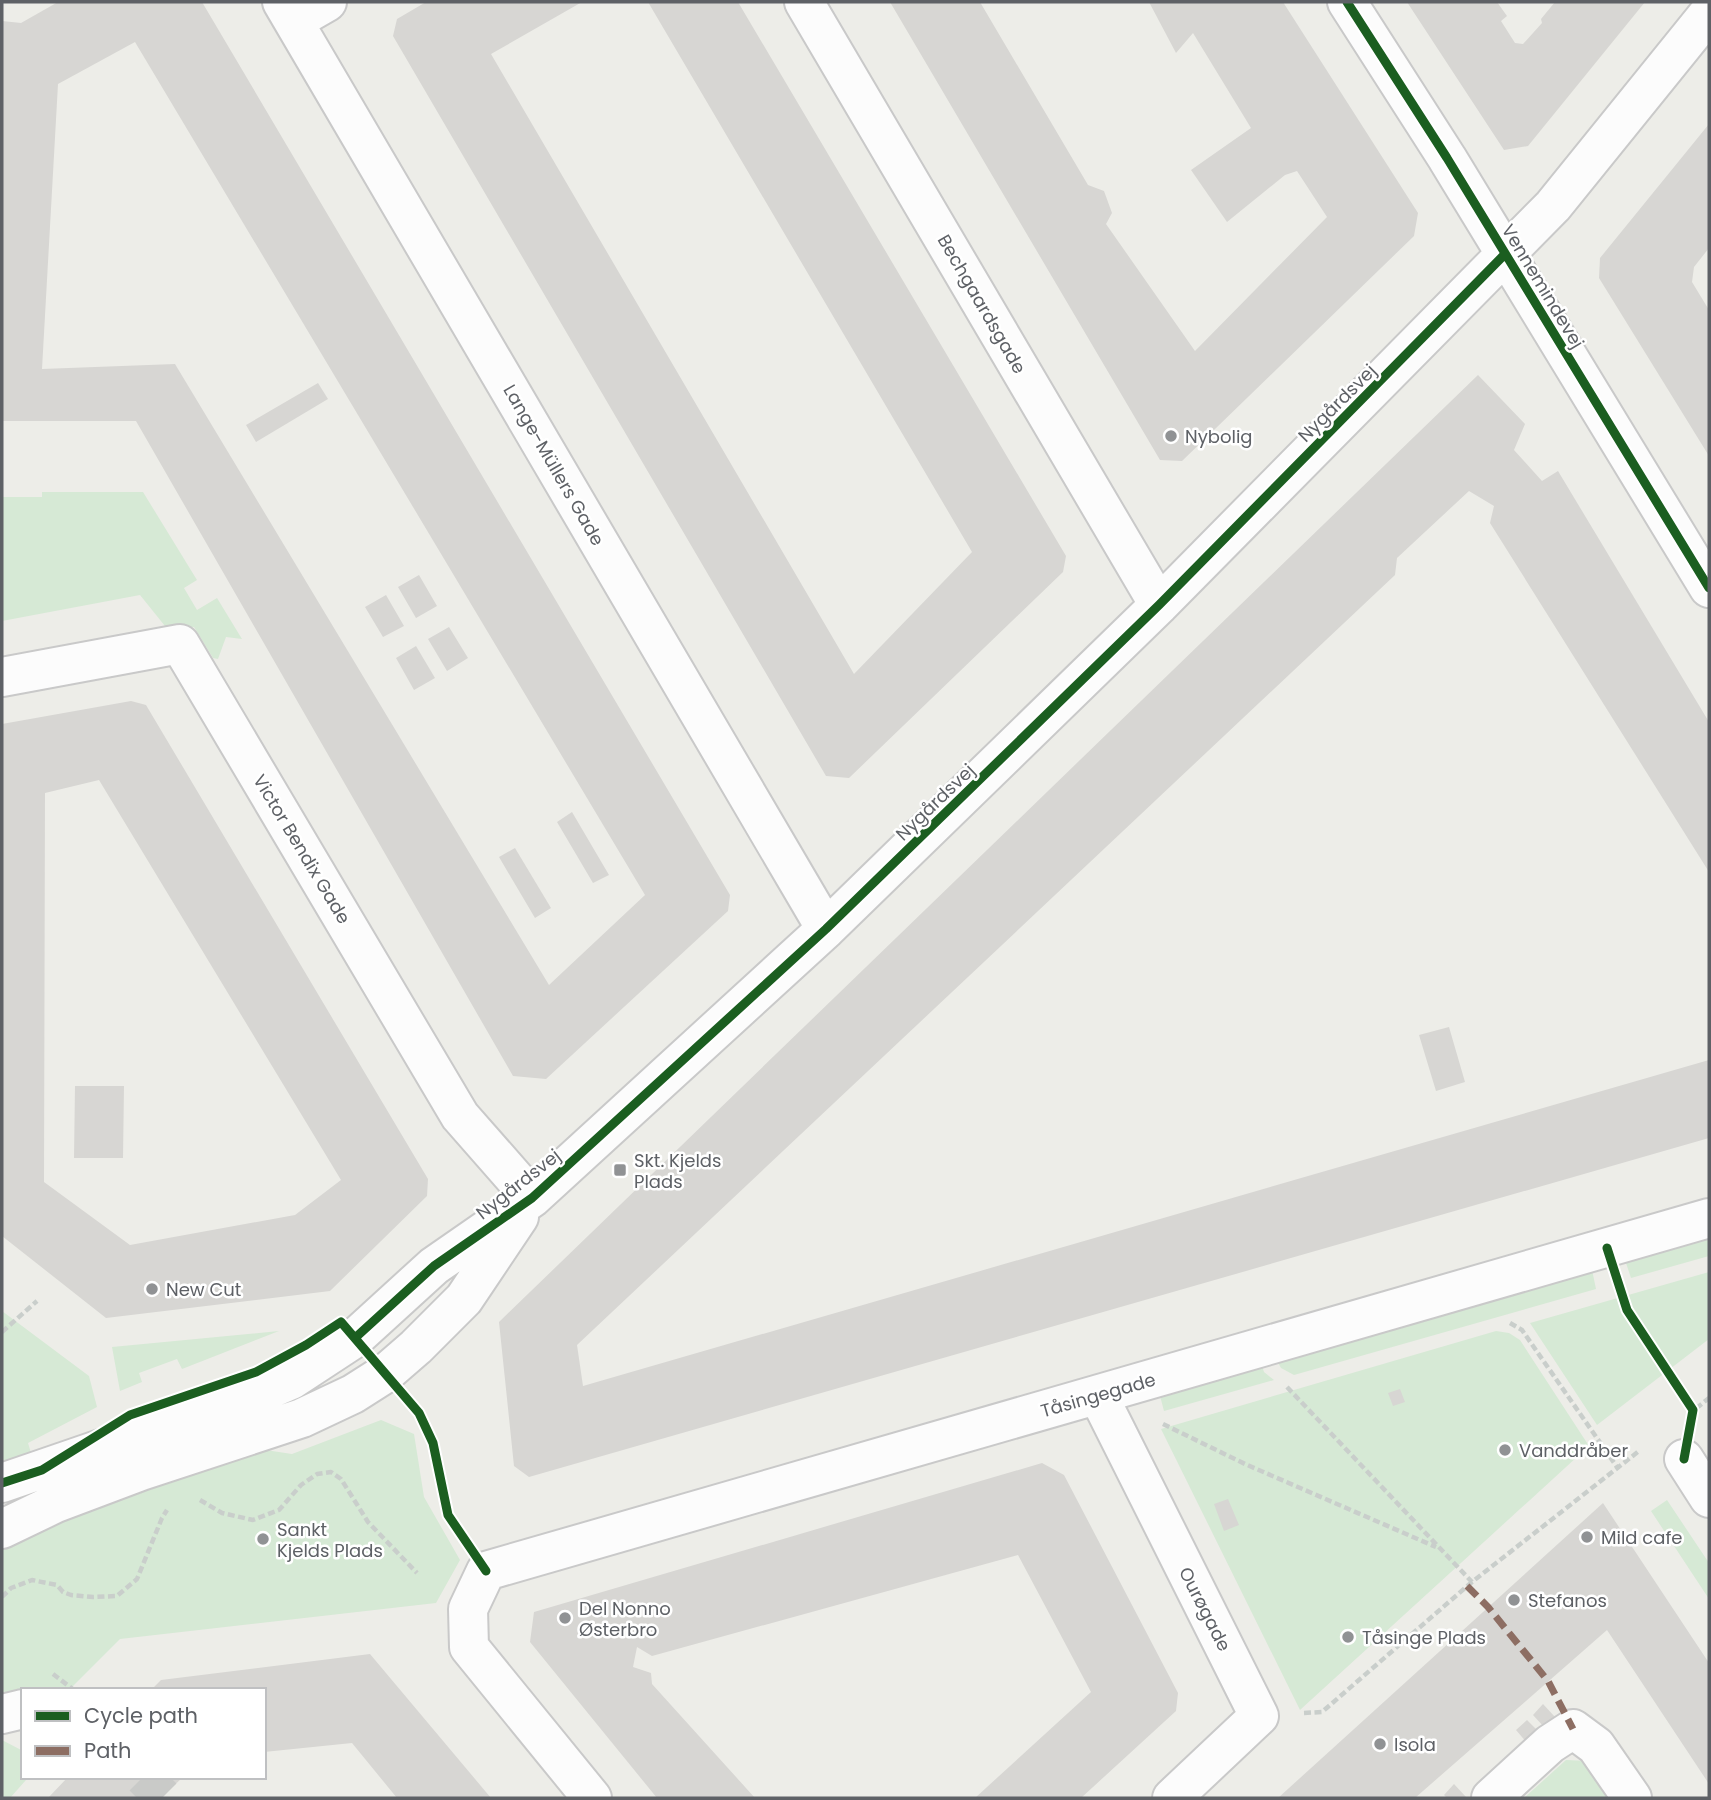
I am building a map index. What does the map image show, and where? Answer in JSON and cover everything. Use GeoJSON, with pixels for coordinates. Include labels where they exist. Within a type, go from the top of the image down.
{"type":"FeatureCollection","features":[{"type":"Feature","properties":{"kind":"street"},"geometry":{"type":"LineString","coordinates":[[288,11],[327,2]]}},
{"type":"Feature","properties":{"kind":"street","name":"Bechgaardsgade"},"geometry":{"type":"LineString","coordinates":[[804,2],[1159,606]]}},
{"type":"Feature","properties":{"kind":"street","name":"Vennemindevej"},"geometry":{"type":"LineString","coordinates":[[1348,2],[1709,588]]}},
{"type":"Feature","properties":{"kind":"street","name":"Lange-Müllers Gade"},"geometry":{"type":"LineString","coordinates":[[288,11],[826,929]]}},
{"type":"Feature","properties":{"kind":"street","name":"Nygårdsvej"},"geometry":{"type":"LineString","coordinates":[[2,1483],[249,1398],[291,1380],[355,1338],[434,1266],[532,1198],[826,929],[1159,606],[1566,191],[1709,13]]}},
{"type":"Feature","properties":{"kind":"street","name":"Victor Bendix Gade"},"geometry":{"type":"LineString","coordinates":[[2,677],[180,644],[460,1116],[532,1198]]}},
{"type":"Feature","properties":{"kind":"street","name":"Nygårdsvej"},"geometry":{"type":"LineString","coordinates":[[2,1529],[56,1503],[141,1471],[302,1418],[353,1394],[386,1373],[464,1299],[532,1198]]}},
{"type":"Feature","properties":{"kind":"street","name":"Tåsingegade"},"geometry":{"type":"LineString","coordinates":[[592,1798],[469,1647],[468,1609],[486,1571],[1709,1218]]}},
{"type":"Feature","properties":{"kind":"street","name":"Ourøgade"},"geometry":{"type":"LineString","coordinates":[[1098,1395],[1259,1716]]}},
{"type":"Feature","properties":{"kind":"street"},"geometry":{"type":"LineString","coordinates":[[1684,1459],[1709,1498]]}},
{"type":"Feature","properties":{"kind":"street"},"geometry":{"type":"LineString","coordinates":[[2,1714],[21,1709]]}},
{"type":"Feature","properties":{"kind":"street"},"geometry":{"type":"LineString","coordinates":[[1172,1798],[1259,1716]]}},
{"type":"Feature","properties":{"kind":"street"},"geometry":{"type":"LineString","coordinates":[[1491,1798],[1550,1744],[1573,1729],[1596,1746],[1632,1798]]}},
{"type":"Feature","properties":{"kind":"path"},"geometry":{"type":"LineString","coordinates":[[1495,1280],[1508,1322],[1522,1330],[1617,1467]]}},
{"type":"Feature","properties":{"kind":"path"},"geometry":{"type":"LineString","coordinates":[[2,1332],[37,1301]]}},
{"type":"Feature","properties":{"kind":"path"},"geometry":{"type":"LineString","coordinates":[[1264,1348],[1272,1371],[1472,1582]]}},
{"type":"Feature","properties":{"kind":"path"},"geometry":{"type":"LineString","coordinates":[[1682,1419],[1709,1398]]}},
{"type":"Feature","properties":{"kind":"path"},"geometry":{"type":"LineString","coordinates":[[1684,1459],[1693,1410],[1686,1399]]}},
{"type":"Feature","properties":{"kind":"path"},"geometry":{"type":"LineString","coordinates":[[1157,1421],[1245,1464],[1440,1549]]}},
{"type":"Feature","properties":{"kind":"path"},"geometry":{"type":"LineString","coordinates":[[1259,1716],[1322,1712],[1472,1582],[1650,1443]]}},
{"type":"Feature","properties":{"kind":"path"},"geometry":{"type":"LineString","coordinates":[[196,1497],[222,1513],[253,1520],[279,1510],[301,1485],[317,1474],[331,1472],[341,1479],[368,1522],[417,1573]]}},
{"type":"Feature","properties":{"kind":"path"},"geometry":{"type":"LineString","coordinates":[[2,1597],[10,1588],[32,1580],[57,1585],[62,1592],[71,1595],[117,1596],[137,1578],[162,1518],[169,1508]]}},
{"type":"Feature","properties":{"kind":"green space"},"geometry":{"type":"Polygon","coordinates":[[[42,492],[143,492],[197,580],[184,588],[197,610],[217,598],[242,639],[226,637],[218,659],[213,658],[194,627],[169,631],[140,595],[2,621],[2,497],[42,497],[42,492]]]}},
{"type":"Feature","properties":{"kind":"green space"},"geometry":{"type":"Polygon","coordinates":[[[1709,1237],[1709,1256],[1631,1278],[1625,1260],[1709,1237]]]}},
{"type":"Feature","properties":{"kind":"green space"},"geometry":{"type":"Polygon","coordinates":[[[1592,1270],[1596,1289],[1294,1375],[1281,1368],[1276,1359],[1592,1270]]]}},
{"type":"Feature","properties":{"kind":"green space"},"geometry":{"type":"Polygon","coordinates":[[[1709,1272],[1709,1339],[1597,1425],[1530,1323],[1709,1272]]]}},
{"type":"Feature","properties":{"kind":"green space"},"geometry":{"type":"Polygon","coordinates":[[[2,1311],[89,1376],[97,1407],[28,1443],[32,1456],[2,1467],[2,1311]]]}},
{"type":"Feature","properties":{"kind":"green space"},"geometry":{"type":"Polygon","coordinates":[[[279,1331],[182,1369],[177,1359],[139,1373],[142,1382],[120,1391],[112,1347],[279,1331]]]}},
{"type":"Feature","properties":{"kind":"green space"},"geometry":{"type":"Polygon","coordinates":[[[1496,1331],[1509,1333],[1520,1340],[1589,1446],[1300,1710],[1161,1429],[1496,1331]]]}},
{"type":"Feature","properties":{"kind":"green space"},"geometry":{"type":"Polygon","coordinates":[[[1261,1363],[1264,1372],[1274,1380],[1164,1411],[1159,1392],[1261,1363]]]}},
{"type":"Feature","properties":{"kind":"green space"},"geometry":{"type":"Polygon","coordinates":[[[381,1420],[414,1434],[424,1497],[460,1560],[436,1603],[120,1639],[71,1688],[21,1688],[21,1698],[2,1700],[2,1548],[62,1517],[253,1448],[292,1454],[381,1420]]]}},
{"type":"Feature","properties":{"kind":"green space"},"geometry":{"type":"Polygon","coordinates":[[[1667,1500],[1709,1563],[1709,1599],[1651,1511],[1667,1500]]]}},
{"type":"Feature","properties":{"kind":"green space"},"geometry":{"type":"Polygon","coordinates":[[[2,1740],[21,1750],[21,1779],[26,1779],[10,1798],[2,1798],[2,1740]]]}},
{"type":"Feature","properties":{"kind":"green space"},"geometry":{"type":"Polygon","coordinates":[[[1566,1760],[1587,1761],[1611,1798],[1524,1798],[1566,1760]]]}},
{"type":"Feature","properties":{"kind":"building"},"geometry":{"type":"Polygon","coordinates":[[[58,2],[202,2],[730,895],[728,911],[546,1079],[513,1076],[136,421],[2,421],[2,21],[21,23],[58,2]],[[135,42],[58,84],[42,369],[175,364],[549,985],[645,895],[135,42]]]}},
{"type":"Feature","properties":{"kind":"building"},"geometry":{"type":"Polygon","coordinates":[[[426,2],[582,2],[491,54],[854,674],[972,552],[648,2],[738,2],[1066,556],[1063,572],[849,778],[826,776],[393,36],[397,19],[426,2]]]}},
{"type":"Feature","properties":{"kind":"building"},"geometry":{"type":"Polygon","coordinates":[[[890,2],[980,2],[1088,185],[1104,191],[1112,213],[1106,224],[1195,351],[1327,217],[1297,171],[1285,175],[1227,222],[1191,170],[1251,128],[1193,33],[1176,53],[1149,2],[1283,2],[1418,213],[1414,236],[1182,461],[1160,460],[890,2]]]}},
{"type":"Feature","properties":{"kind":"building"},"geometry":{"type":"Polygon","coordinates":[[[1407,2],[1497,2],[1507,16],[1501,21],[1515,43],[1523,44],[1542,23],[1541,19],[1555,2],[1645,2],[1528,146],[1504,150],[1407,2]]]}},
{"type":"Feature","properties":{"kind":"building"},"geometry":{"type":"Polygon","coordinates":[[[1709,124],[1709,248],[1694,267],[1692,282],[1709,310],[1709,456],[1599,278],[1600,258],[1709,124]]]}},
{"type":"Feature","properties":{"kind":"building"},"geometry":{"type":"Polygon","coordinates":[[[1478,375],[1525,424],[1514,450],[1542,481],[1558,471],[1709,722],[1709,872],[1490,523],[1494,506],[1469,491],[1397,558],[1395,575],[577,1345],[583,1386],[1709,1060],[1709,1138],[529,1477],[514,1466],[499,1322],[1478,375]]]}},
{"type":"Feature","properties":{"kind":"building"},"geometry":{"type":"Polygon","coordinates":[[[318,383],[328,399],[256,442],[246,425],[318,383]]]}},
{"type":"Feature","properties":{"kind":"building"},"geometry":{"type":"Polygon","coordinates":[[[419,575],[437,606],[416,618],[398,587],[419,575]]]}},
{"type":"Feature","properties":{"kind":"building"},"geometry":{"type":"Polygon","coordinates":[[[386,595],[404,626],[383,637],[365,607],[386,595]]]}},
{"type":"Feature","properties":{"kind":"building"},"geometry":{"type":"Polygon","coordinates":[[[449,627],[468,658],[447,671],[428,639],[449,627]]]}},
{"type":"Feature","properties":{"kind":"building"},"geometry":{"type":"Polygon","coordinates":[[[416,646],[435,678],[414,690],[396,658],[416,646]]]}},
{"type":"Feature","properties":{"kind":"building"},"geometry":{"type":"Polygon","coordinates":[[[131,701],[146,705],[428,1179],[427,1196],[330,1291],[106,1318],[2,1236],[2,724],[131,701]],[[99,780],[45,793],[44,1182],[130,1245],[295,1215],[341,1180],[99,780]]]}},
{"type":"Feature","properties":{"kind":"building"},"geometry":{"type":"Polygon","coordinates":[[[572,812],[609,875],[593,883],[557,822],[572,812]]]}},
{"type":"Feature","properties":{"kind":"building"},"geometry":{"type":"Polygon","coordinates":[[[515,848],[551,908],[535,918],[499,857],[515,848]]]}},
{"type":"Feature","properties":{"kind":"building"},"geometry":{"type":"Polygon","coordinates":[[[1449,1027],[1465,1082],[1436,1091],[1419,1035],[1449,1027]]]}},
{"type":"Feature","properties":{"kind":"building"},"geometry":{"type":"Polygon","coordinates":[[[75,1086],[124,1086],[123,1158],[74,1158],[75,1086]]]}},
{"type":"Feature","properties":{"kind":"building"},"geometry":{"type":"Polygon","coordinates":[[[1400,1389],[1405,1402],[1393,1406],[1388,1393],[1400,1389]]]}},
{"type":"Feature","properties":{"kind":"building"},"geometry":{"type":"Polygon","coordinates":[[[1042,1463],[1064,1475],[1178,1693],[1176,1711],[1081,1798],[975,1798],[1091,1692],[1018,1555],[652,1656],[637,1647],[633,1667],[651,1673],[652,1684],[755,1798],[657,1798],[530,1642],[534,1612],[1042,1463]]]}},
{"type":"Feature","properties":{"kind":"building"},"geometry":{"type":"Polygon","coordinates":[[[1228,1499],[1239,1525],[1224,1531],[1214,1504],[1228,1499]]]}},
{"type":"Feature","properties":{"kind":"building"},"geometry":{"type":"Polygon","coordinates":[[[1603,1503],[1709,1663],[1709,1784],[1607,1630],[1415,1798],[1278,1798],[1603,1503]]]}},
{"type":"Feature","properties":{"kind":"building"},"geometry":{"type":"Polygon","coordinates":[[[370,1654],[491,1798],[397,1798],[352,1743],[266,1752],[266,1688],[153,1688],[161,1680],[370,1654]]]}},
{"type":"Feature","properties":{"kind":"building"},"geometry":{"type":"Polygon","coordinates":[[[1543,1704],[1555,1717],[1544,1727],[1533,1715],[1543,1704]]]}},
{"type":"Feature","properties":{"kind":"building"},"geometry":{"type":"Polygon","coordinates":[[[1527,1720],[1539,1732],[1527,1743],[1516,1730],[1527,1720]]]}},
{"type":"Feature","properties":{"kind":"building"},"geometry":{"type":"Polygon","coordinates":[[[66,1779],[181,1779],[161,1798],[48,1798],[66,1779]]]}},
{"type":"Feature","properties":{"kind":"building"},"geometry":{"type":"Polygon","coordinates":[[[1454,1784],[1466,1797],[1447,1798],[1444,1795],[1454,1784]]]}},
{"type":"Feature","properties":{"kind":"tunnel"},"geometry":{"type":"LineString","coordinates":[[145,1779],[163,1797]]}},
{"type":"Feature","properties":{"kind":"marked path"},"geometry":{"type":"LineString","coordinates":[[1467,1586],[1488,1607],[1548,1681],[1573,1729]]}},
{"type":"Feature","properties":{"kind":"cycle path"},"geometry":{"type":"LineString","coordinates":[[1347,2],[1447,158],[1709,588]]}},
{"type":"Feature","properties":{"kind":"cycle path"},"geometry":{"type":"LineString","coordinates":[[355,1338],[434,1266],[532,1198],[826,929],[1159,605],[1505,254]]}},
{"type":"Feature","properties":{"kind":"cycle path"},"geometry":{"type":"LineString","coordinates":[[1607,1248],[1627,1310],[1693,1410],[1684,1459]]}},
{"type":"Feature","properties":{"kind":"cycle path"},"geometry":{"type":"LineString","coordinates":[[2,1483],[42,1470],[130,1415],[256,1372],[341,1322],[419,1413],[433,1443],[448,1515],[486,1571]]}},
{"type":"Feature","properties":{"kind":"place","name":"Nybolig"},"geometry":{"type":"Point","coordinates":[1171,436]}},
{"type":"Feature","properties":{"kind":"place","name":"Skt. Kjelds Plads"},"geometry":{"type":"Point","coordinates":[620,1170]}},
{"type":"Feature","properties":{"kind":"place","name":"New Cut"},"geometry":{"type":"Point","coordinates":[152,1289]}},
{"type":"Feature","properties":{"kind":"place","name":"Vanddråber"},"geometry":{"type":"Point","coordinates":[1505,1450]}},
{"type":"Feature","properties":{"kind":"place","name":"Mild cafe"},"geometry":{"type":"Point","coordinates":[1587,1537]}},
{"type":"Feature","properties":{"kind":"place","name":"Sankt Kjelds Plads"},"geometry":{"type":"Point","coordinates":[263,1539]}},
{"type":"Feature","properties":{"kind":"place","name":"Stefanos"},"geometry":{"type":"Point","coordinates":[1514,1600]}},
{"type":"Feature","properties":{"kind":"place","name":"Del Nonno Østerbro"},"geometry":{"type":"Point","coordinates":[565,1618]}},
{"type":"Feature","properties":{"kind":"place","name":"Tåsinge Plads"},"geometry":{"type":"Point","coordinates":[1348,1637]}},
{"type":"Feature","properties":{"kind":"place","name":"Isola"},"geometry":{"type":"Point","coordinates":[1380,1744]}}]}
